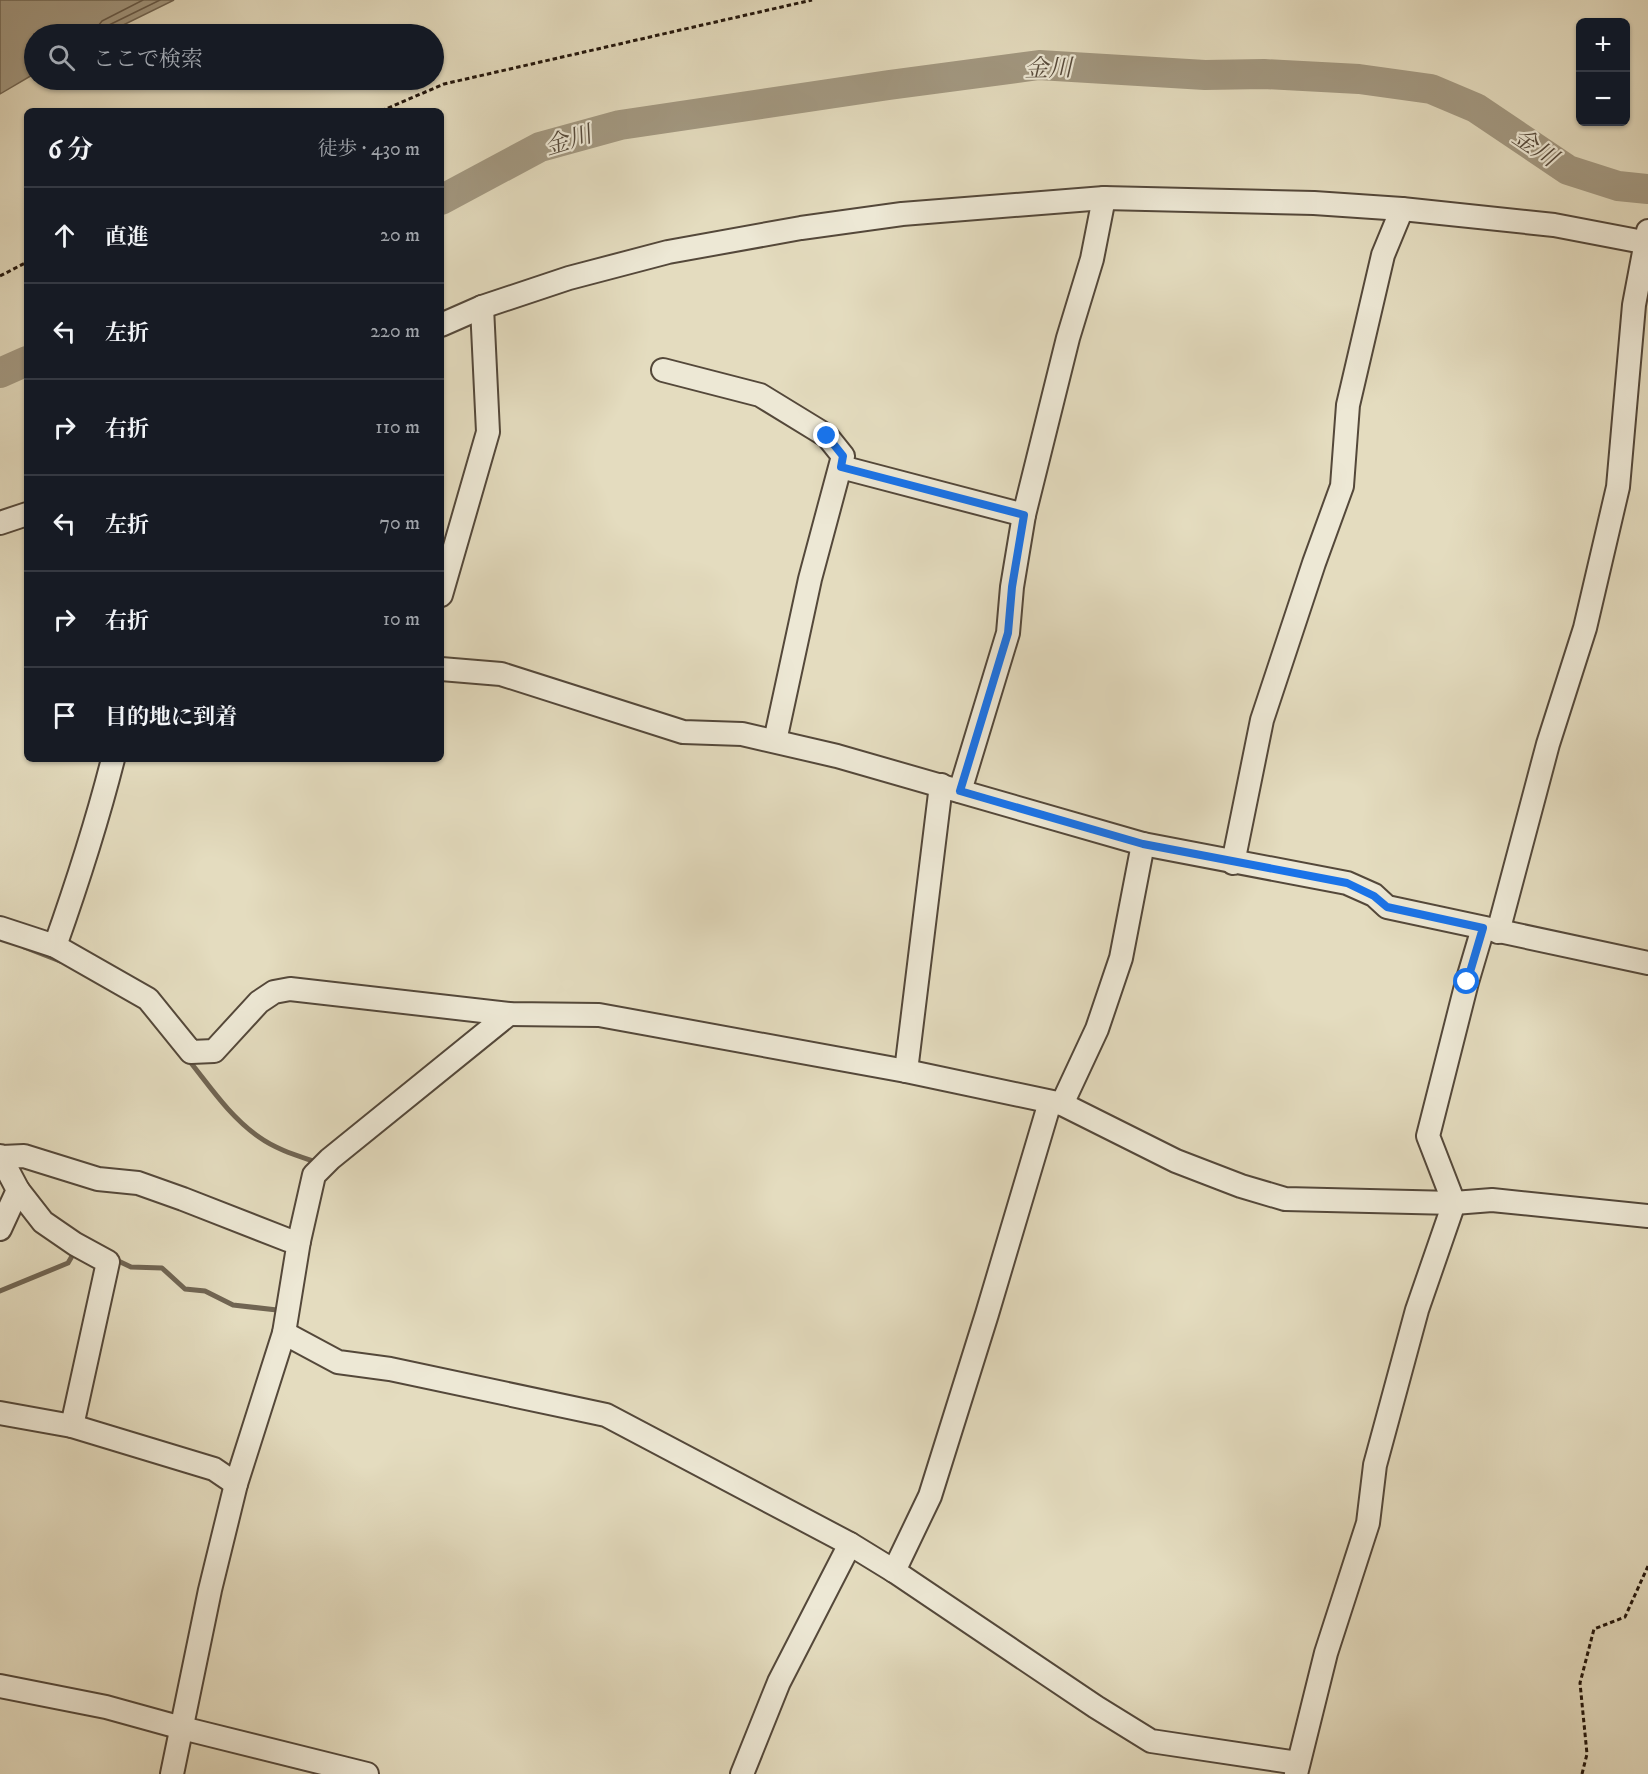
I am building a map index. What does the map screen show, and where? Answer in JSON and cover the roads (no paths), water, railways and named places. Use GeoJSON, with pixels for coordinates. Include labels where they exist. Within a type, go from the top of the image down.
{"type":"FeatureCollection","features":[{"type":"Feature","properties":{"kind":"street"},"geometry":{"type":"LineString","coordinates":[[906,1071],[950,788],[1008,633],[1012,587],[1024,515],[1068,338],[1092,259],[1104,198]]}},
{"type":"Feature","properties":{"kind":"street"},"geometry":{"type":"LineString","coordinates":[[284,1333],[338,1362],[390,1369],[606,1415],[850,1544],[1151,1741],[1297,1769],[1326,1653],[1368,1523],[1376,1465],[1417,1310],[1454,1203],[1428,1136],[1467,982],[1491,930],[1585,628],[1618,487],[1634,305],[1647,239],[1554,225],[1402,209],[1314,203],[1104,198],[902,214],[801,228],[668,252],[569,278],[482,307],[444,324]]}},
{"type":"Feature","properties":{"kind":"street"},"geometry":{"type":"LineString","coordinates":[[1233,863],[1262,720],[1342,486],[1348,405],[1383,255],[1402,209]]}},
{"type":"Feature","properties":{"kind":"street"},"geometry":{"type":"LineString","coordinates":[[444,585],[488,432],[482,307]]}},
{"type":"Feature","properties":{"kind":"street"},"geometry":{"type":"LineString","coordinates":[[663,370],[760,395],[827,436],[843,456],[810,579],[775,741]]}},
{"type":"Feature","properties":{"kind":"street"},"geometry":{"type":"LineString","coordinates":[[841,467],[1024,515]]}},
{"type":"Feature","properties":{"kind":"street"},"geometry":{"type":"LineString","coordinates":[[0,523],[24,515]]}},
{"type":"Feature","properties":{"kind":"street"},"geometry":{"type":"LineString","coordinates":[[444,669],[501,674],[683,732],[742,734],[775,741],[950,788],[1143,844],[1347,883],[1374,896],[1387,907],[1648,963]]}},
{"type":"Feature","properties":{"kind":"street"},"geometry":{"type":"LineString","coordinates":[[54,945],[96,823],[112,762]]}},
{"type":"Feature","properties":{"kind":"street"},"geometry":{"type":"LineString","coordinates":[[894,1571],[930,1496],[1056,1103],[1097,1029],[1121,958],[1143,844]]}},
{"type":"Feature","properties":{"kind":"street"},"geometry":{"type":"LineString","coordinates":[[0,928],[54,945],[148,999],[191,1052],[214,1051],[259,1002],[274,992],[290,989],[509,1014],[599,1015],[906,1071],[1056,1103],[1176,1161],[1240,1186],[1285,1199],[1454,1203],[1492,1200],[1648,1216]]}},
{"type":"Feature","properties":{"kind":"street"},"geometry":{"type":"LineString","coordinates":[[172,1774],[210,1590],[236,1484],[284,1333],[299,1241],[314,1175],[330,1159],[509,1014]]}},
{"type":"Feature","properties":{"kind":"street"},"geometry":{"type":"LineString","coordinates":[[72,1426],[108,1262],[78,1246],[43,1222],[18,1190],[1,1156],[24,1156],[98,1179],[138,1184],[183,1198],[288,1240],[299,1241]]}},
{"type":"Feature","properties":{"kind":"street"},"geometry":{"type":"LineString","coordinates":[[0,1229],[18,1190]]}},
{"type":"Feature","properties":{"kind":"street"},"geometry":{"type":"LineString","coordinates":[[0,1413],[72,1426],[214,1469],[236,1484]]}},
{"type":"Feature","properties":{"kind":"street"},"geometry":{"type":"LineString","coordinates":[[742,1774],[779,1682],[850,1544]]}},
{"type":"Feature","properties":{"kind":"street"},"geometry":{"type":"LineString","coordinates":[[0,1686],[106,1707],[367,1774]]}},
{"type":"Feature","properties":{"kind":"water"},"geometry":{"type":"Polygon","coordinates":[[[0,0],[174,0],[125,24],[24,24],[24,80],[0,94],[0,0]]]}},
{"type":"Feature","properties":{"kind":"waterway","name":"金川"},"geometry":{"type":"LineString","coordinates":[[444,198],[540,147],[620,125],[1039,65],[1205,75],[1264,74],[1359,79],[1431,89],[1476,108],[1568,170],[1618,186],[1648,189]]}},
{"type":"Feature","properties":{"kind":"waterway","name":"金川"},"geometry":{"type":"LineString","coordinates":[[0,373],[24,362]]}},
{"type":"Feature","properties":{"kind":"waterway"},"geometry":{"type":"LineString","coordinates":[[24,947],[60,961]]}},
{"type":"Feature","properties":{"kind":"waterway"},"geometry":{"type":"LineString","coordinates":[[187,1058],[220,1100],[248,1129],[273,1146],[319,1163]]}},
{"type":"Feature","properties":{"kind":"waterway"},"geometry":{"type":"LineString","coordinates":[[0,1291],[68,1263],[75,1251]]}},
{"type":"Feature","properties":{"kind":"waterway"},"geometry":{"type":"LineString","coordinates":[[112,1258],[131,1267],[162,1268],[185,1289],[205,1291],[233,1305],[277,1310]]}}]}
